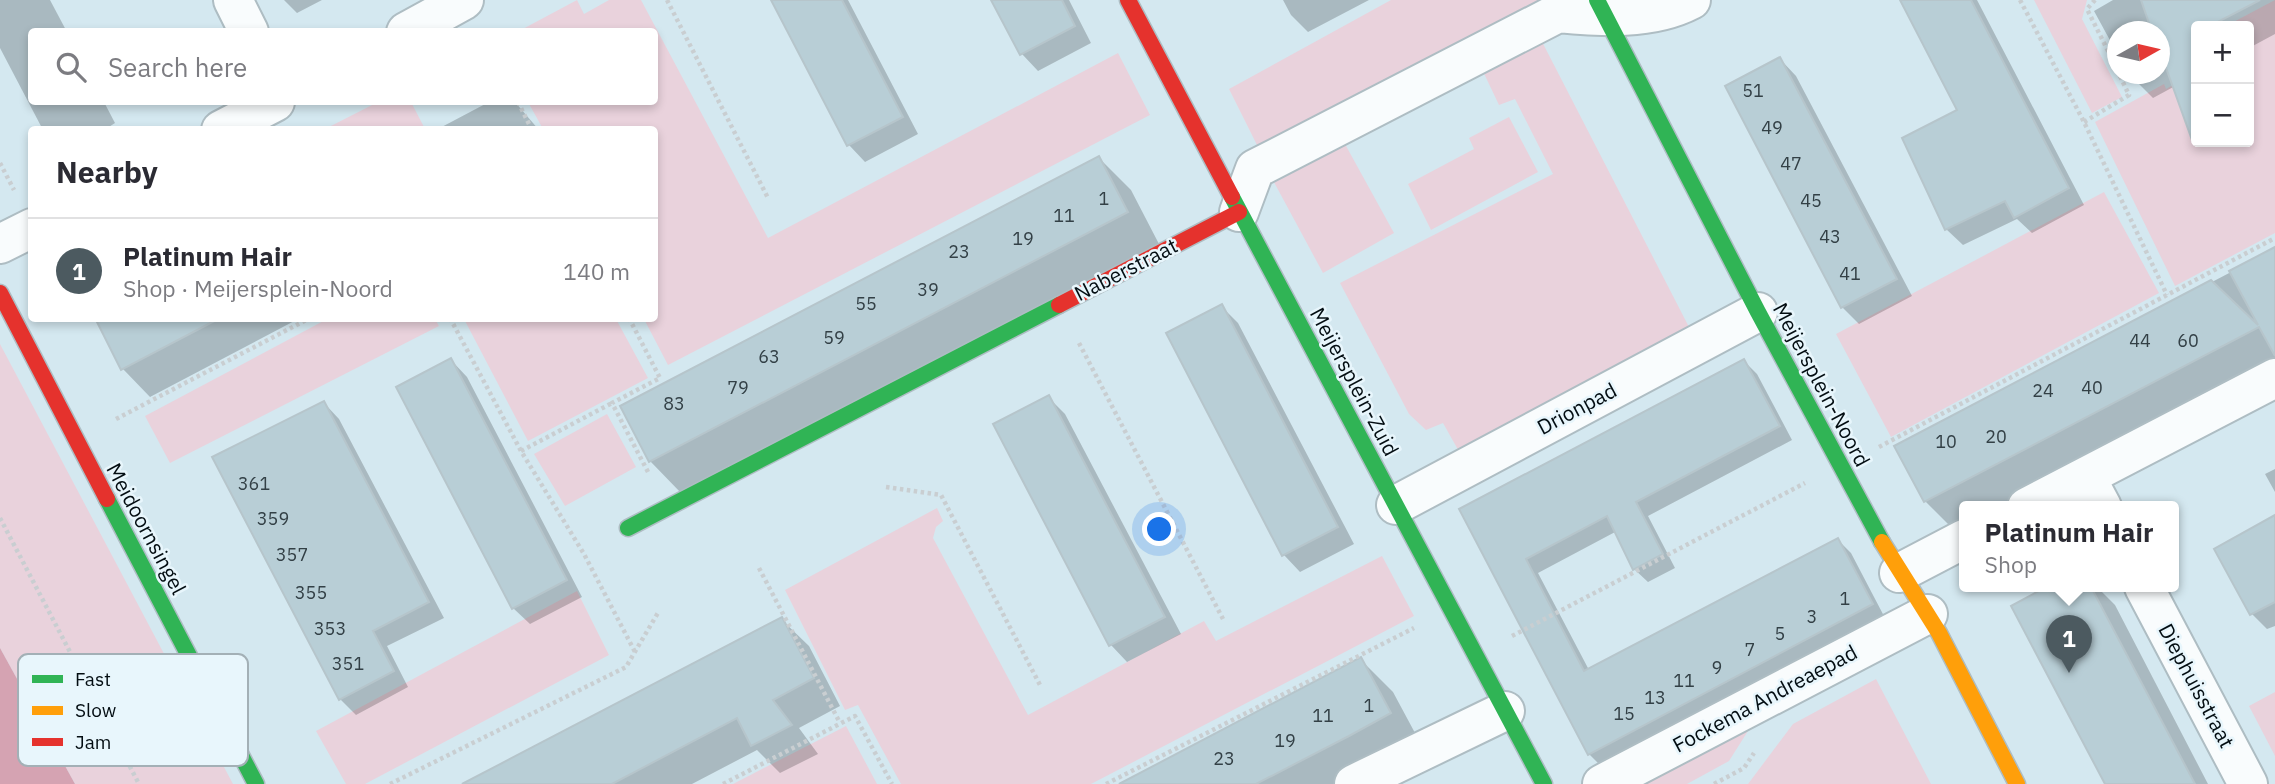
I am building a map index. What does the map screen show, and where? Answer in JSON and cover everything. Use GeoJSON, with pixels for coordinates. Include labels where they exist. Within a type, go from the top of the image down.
{"type":"FeatureCollection","features":[{"type":"Feature","properties":{"kind":"street"},"geometry":{"type":"LineString","coordinates":[[233,0],[247,28]]}},
{"type":"Feature","properties":{"kind":"street"},"geometry":{"type":"LineString","coordinates":[[413,28],[464,0]]}},
{"type":"Feature","properties":{"kind":"street","name":"Meijersplein-Zuid"},"geometry":{"type":"LineString","coordinates":[[1128,0],[1544,784]]}},
{"type":"Feature","properties":{"kind":"street"},"geometry":{"type":"LineString","coordinates":[[1239,212],[1255,169],[1558,13],[1601,9],[1663,10],[1691,0]]}},
{"type":"Feature","properties":{"kind":"street","name":"Meijersplein-Noord"},"geometry":{"type":"LineString","coordinates":[[1601,9],[1840,465],[1899,573],[1928,614],[2017,784]]}},
{"type":"Feature","properties":{"kind":"street"},"geometry":{"type":"LineString","coordinates":[[229,126],[269,105]]}},
{"type":"Feature","properties":{"kind":"street","name":"Naberstraat"},"geometry":{"type":"LineString","coordinates":[[628,528],[1239,212]]}},
{"type":"Feature","properties":{"kind":"street"},"geometry":{"type":"LineString","coordinates":[[0,244],[28,230]]}},
{"type":"Feature","properties":{"kind":"street","name":"Meidoornsingel"},"geometry":{"type":"LineString","coordinates":[[0,293],[188,654]]}},
{"type":"Feature","properties":{"kind":"street","name":"Drionpad"},"geometry":{"type":"LineString","coordinates":[[1396,505],[1758,312]]}},
{"type":"Feature","properties":{"kind":"street"},"geometry":{"type":"LineString","coordinates":[[2054,501],[2094,492],[2275,378]]}},
{"type":"Feature","properties":{"kind":"street"},"geometry":{"type":"LineString","coordinates":[[1899,573],[1959,542]]}},
{"type":"Feature","properties":{"kind":"street","name":"Diephuisstraat"},"geometry":{"type":"LineString","coordinates":[[2147,592],[2248,784]]}},
{"type":"Feature","properties":{"kind":"street","name":"Fockema Andreaepad"},"geometry":{"type":"LineString","coordinates":[[1602,784],[1928,614]]}},
{"type":"Feature","properties":{"kind":"street"},"geometry":{"type":"LineString","coordinates":[[1354,784],[1505,711]]}},
{"type":"Feature","properties":{"kind":"street","name":"Meidoornsingel"},"geometry":{"type":"LineString","coordinates":[[247,766],[256,784]]}},
{"type":"Feature","properties":{"kind":"path"},"geometry":{"type":"LineString","coordinates":[[667,0],[768,198]]}},
{"type":"Feature","properties":{"kind":"path"},"geometry":{"type":"LineString","coordinates":[[2020,0],[2084,122],[2167,295]]}},
{"type":"Feature","properties":{"kind":"path"},"geometry":{"type":"LineString","coordinates":[[2095,0],[2087,9],[2107,50]]}},
{"type":"Feature","properties":{"kind":"path"},"geometry":{"type":"LineString","coordinates":[[2084,122],[2129,95],[2124,84]]}},
{"type":"Feature","properties":{"kind":"path"},"geometry":{"type":"LineString","coordinates":[[520,105],[530,126]]}},
{"type":"Feature","properties":{"kind":"path"},"geometry":{"type":"LineString","coordinates":[[1877,448],[2275,238]]}},
{"type":"Feature","properties":{"kind":"path"},"geometry":{"type":"LineString","coordinates":[[1059,305],[1223,619]]}},
{"type":"Feature","properties":{"kind":"path"},"geometry":{"type":"LineString","coordinates":[[116,419],[302,322]]}},
{"type":"Feature","properties":{"kind":"path"},"geometry":{"type":"LineString","coordinates":[[452,322],[521,451],[584,554],[635,652]]}},
{"type":"Feature","properties":{"kind":"path"},"geometry":{"type":"LineString","coordinates":[[521,451],[660,378],[631,322]]}},
{"type":"Feature","properties":{"kind":"path"},"geometry":{"type":"LineString","coordinates":[[612,403],[667,508]]}},
{"type":"Feature","properties":{"kind":"path"},"geometry":{"type":"LineString","coordinates":[[1475,655],[1840,465]]}},
{"type":"Feature","properties":{"kind":"path"},"geometry":{"type":"LineString","coordinates":[[886,487],[941,495],[1040,685]]}},
{"type":"Feature","properties":{"kind":"path"},"geometry":{"type":"LineString","coordinates":[[0,518],[71,654]]}},
{"type":"Feature","properties":{"kind":"path"},"geometry":{"type":"LineString","coordinates":[[759,568],[841,723]]}},
{"type":"Feature","properties":{"kind":"path"},"geometry":{"type":"LineString","coordinates":[[1106,784],[1450,609]]}},
{"type":"Feature","properties":{"kind":"path"},"geometry":{"type":"LineString","coordinates":[[390,784],[626,667],[659,611]]}},
{"type":"Feature","properties":{"kind":"path"},"geometry":{"type":"LineString","coordinates":[[723,784],[855,716],[892,784]]}},
{"type":"Feature","properties":{"kind":"path"},"geometry":{"type":"LineString","coordinates":[[130,766],[139,784]]}},
{"type":"Feature","properties":{"kind":"shaded area"},"geometry":{"type":"Polygon","coordinates":[[[577,0],[584,14],[609,0],[641,0],[656,28],[525,28],[577,0]]]}},
{"type":"Feature","properties":{"kind":"shaded area"},"geometry":{"type":"Polygon","coordinates":[[[1391,0],[1554,0],[1261,153],[1229,89],[1391,0]]]}},
{"type":"Feature","properties":{"kind":"shaded area"},"geometry":{"type":"Polygon","coordinates":[[[2034,0],[2087,0],[2082,19],[2107,68],[2107,84],[2115,84],[2122,97],[2092,113],[2034,0]]]}},
{"type":"Feature","properties":{"kind":"shaded area"},"geometry":{"type":"Polygon","coordinates":[[[2275,0],[2275,233],[2175,286],[2095,122],[2164,84],[2166,89],[2191,75],[2191,147],[2254,147],[2254,21],[2235,21],[2275,0]]]}},
{"type":"Feature","properties":{"kind":"shaded area"},"geometry":{"type":"Polygon","coordinates":[[[658,32],[768,238],[1118,53],[1150,115],[668,365],[646,322],[658,322],[658,126],[541,126],[530,105],[658,105],[658,32]]]}},
{"type":"Feature","properties":{"kind":"shaded area"},"geometry":{"type":"Polygon","coordinates":[[[1537,32],[1690,329],[1461,455],[1443,423],[1426,430],[1409,414],[1340,283],[1553,174],[1515,99],[1499,105],[1479,63],[1537,32]]]}},
{"type":"Feature","properties":{"kind":"shaded area"},"geometry":{"type":"Polygon","coordinates":[[[372,105],[413,105],[423,126],[331,126],[372,105]]]}},
{"type":"Feature","properties":{"kind":"shaded area"},"geometry":{"type":"Polygon","coordinates":[[[1509,117],[1538,172],[1431,230],[1408,184],[1474,149],[1469,138],[1509,117]]]}},
{"type":"Feature","properties":{"kind":"shaded area"},"geometry":{"type":"Polygon","coordinates":[[[1340,135],[1394,233],[1323,273],[1269,173],[1340,135]]]}},
{"type":"Feature","properties":{"kind":"shaded area"},"geometry":{"type":"Polygon","coordinates":[[[2104,192],[2159,293],[1891,437],[1836,334],[2104,192]]]}},
{"type":"Feature","properties":{"kind":"shaded area"},"geometry":{"type":"Polygon","coordinates":[[[321,322],[437,322],[439,326],[170,463],[145,416],[321,322]]]}},
{"type":"Feature","properties":{"kind":"shaded area"},"geometry":{"type":"Polygon","coordinates":[[[466,322],[618,322],[648,378],[528,441],[466,322]]]}},
{"type":"Feature","properties":{"kind":"shaded area"},"geometry":{"type":"Polygon","coordinates":[[[0,344],[164,654],[18,654],[18,681],[0,648],[0,344]]]}},
{"type":"Feature","properties":{"kind":"shaded area"},"geometry":{"type":"Polygon","coordinates":[[[607,414],[636,467],[565,506],[534,454],[607,414]]]}},
{"type":"Feature","properties":{"kind":"shaded area"},"geometry":{"type":"Polygon","coordinates":[[[937,508],[943,521],[936,527],[933,538],[1028,715],[1204,621],[1216,641],[1382,556],[1414,616],[1091,784],[901,784],[858,705],[845,710],[785,590],[937,508]]]}},
{"type":"Feature","properties":{"kind":"shaded area"},"geometry":{"type":"Polygon","coordinates":[[[577,591],[609,655],[365,784],[346,784],[316,731],[577,591]]]}},
{"type":"Feature","properties":{"kind":"shaded area"},"geometry":{"type":"Polygon","coordinates":[[[0,648],[18,681],[18,766],[65,766],[75,784],[0,784],[0,648]]]}},
{"type":"Feature","properties":{"kind":"shaded area"},"geometry":{"type":"Polygon","coordinates":[[[1876,679],[1931,784],[1748,784],[1793,724],[1876,679]]]}},
{"type":"Feature","properties":{"kind":"shaded area"},"geometry":{"type":"Polygon","coordinates":[[[2275,692],[2275,756],[2249,706],[2275,692]]]}},
{"type":"Feature","properties":{"kind":"shaded area"},"geometry":{"type":"Polygon","coordinates":[[[1760,712],[1729,761],[1687,784],[1629,784],[1760,712]]]}},
{"type":"Feature","properties":{"kind":"shaded area"},"geometry":{"type":"Polygon","coordinates":[[[846,726],[877,784],[733,784],[846,726]]]}},
{"type":"Feature","properties":{"kind":"shaded area"},"geometry":{"type":"Polygon","coordinates":[[[65,766],[223,766],[233,784],[75,784],[65,766]]]}},
{"type":"Feature","properties":{"kind":"building"},"geometry":{"type":"Polygon","coordinates":[[[771,0],[842,0],[903,117],[847,146],[771,0]]]}},
{"type":"Feature","properties":{"kind":"building"},"geometry":{"type":"Polygon","coordinates":[[[991,0],[1062,0],[1075,26],[1020,55],[991,0]]]}},
{"type":"Feature","properties":{"kind":"building"},"geometry":{"type":"Polygon","coordinates":[[[1900,0],[1971,0],[2069,188],[2014,218],[2005,201],[1945,230],[1902,138],[1957,110],[1900,0]]]}},
{"type":"Feature","properties":{"kind":"building"},"geometry":{"type":"Polygon","coordinates":[[[2141,0],[2260,0],[2220,21],[2191,21],[2191,137],[2170,79],[2170,21],[2148,21],[2141,0]]]}},
{"type":"Feature","properties":{"kind":"building"},"geometry":{"type":"Polygon","coordinates":[[[1780,57],[1897,279],[1841,308],[1725,86],[1780,57]]]}},
{"type":"Feature","properties":{"kind":"building"},"geometry":{"type":"Polygon","coordinates":[[[1099,156],[1128,212],[649,462],[620,406],[1099,156]]]}},
{"type":"Feature","properties":{"kind":"building"},"geometry":{"type":"Polygon","coordinates":[[[2275,247],[2275,356],[2259,327],[1924,502],[1894,446],[2211,280],[2258,325],[2229,271],[2275,247]]]}},
{"type":"Feature","properties":{"kind":"building"},"geometry":{"type":"Polygon","coordinates":[[[1222,304],[1338,527],[1282,556],[1166,333],[1222,304]]]}},
{"type":"Feature","properties":{"kind":"building"},"geometry":{"type":"Polygon","coordinates":[[[97,322],[212,322],[121,370],[97,322]]]}},
{"type":"Feature","properties":{"kind":"building"},"geometry":{"type":"Polygon","coordinates":[[[451,358],[567,580],[512,609],[396,387],[451,358]]]}},
{"type":"Feature","properties":{"kind":"building"},"geometry":{"type":"Polygon","coordinates":[[[1744,359],[1780,426],[1636,502],[1663,554],[1633,570],[1607,516],[1526,559],[1584,671],[1838,538],[1873,604],[1588,755],[1459,509],[1744,359]]]}},
{"type":"Feature","properties":{"kind":"building"},"geometry":{"type":"Polygon","coordinates":[[[1049,395],[1165,617],[1109,646],[993,424],[1049,395]]]}},
{"type":"Feature","properties":{"kind":"building"},"geometry":{"type":"Polygon","coordinates":[[[324,401],[429,602],[373,631],[394,671],[339,700],[212,457],[324,401]]]}},
{"type":"Feature","properties":{"kind":"building"},"geometry":{"type":"Polygon","coordinates":[[[2275,515],[2275,602],[2250,615],[2214,549],[2275,515]]]}},
{"type":"Feature","properties":{"kind":"building"},"geometry":{"type":"Polygon","coordinates":[[[2037,592],[2094,592],[2195,784],[2105,784],[2011,606],[2037,592]]]}},
{"type":"Feature","properties":{"kind":"building"},"geometry":{"type":"Polygon","coordinates":[[[782,617],[814,678],[773,700],[792,725],[751,746],[737,718],[612,784],[462,784],[782,617]]]}},
{"type":"Feature","properties":{"kind":"building"},"geometry":{"type":"Polygon","coordinates":[[[1361,657],[1391,713],[1349,736],[1256,784],[1119,784],[1361,657]]]}},
{"type":"Feature","properties":{"kind":"traffic: fast"},"geometry":{"type":"LineString","coordinates":[[1597,0],[1758,312],[1882,542]]}},
{"type":"Feature","properties":{"kind":"traffic: fast"},"geometry":{"type":"LineString","coordinates":[[1232,197],[1544,784]]}},
{"type":"Feature","properties":{"kind":"traffic: fast"},"geometry":{"type":"LineString","coordinates":[[628,528],[1059,305]]}},
{"type":"Feature","properties":{"kind":"traffic: fast"},"geometry":{"type":"LineString","coordinates":[[107,499],[188,654]]}},
{"type":"Feature","properties":{"kind":"traffic: fast"},"geometry":{"type":"LineString","coordinates":[[247,766],[256,784]]}},
{"type":"Feature","properties":{"kind":"traffic: slow"},"geometry":{"type":"LineString","coordinates":[[1882,542],[1939,633],[2017,784]]}},
{"type":"Feature","properties":{"kind":"traffic: jam"},"geometry":{"type":"LineString","coordinates":[[1128,0],[1232,197]]}},
{"type":"Feature","properties":{"kind":"traffic: jam"},"geometry":{"type":"LineString","coordinates":[[1059,305],[1239,212]]}},
{"type":"Feature","properties":{"kind":"traffic: jam"},"geometry":{"type":"LineString","coordinates":[[0,293],[107,499]]}},
{"type":"Feature","properties":{"kind":"place","name":"Platinum Hair"},"geometry":{"type":"Point","coordinates":[2069,673]}}]}
